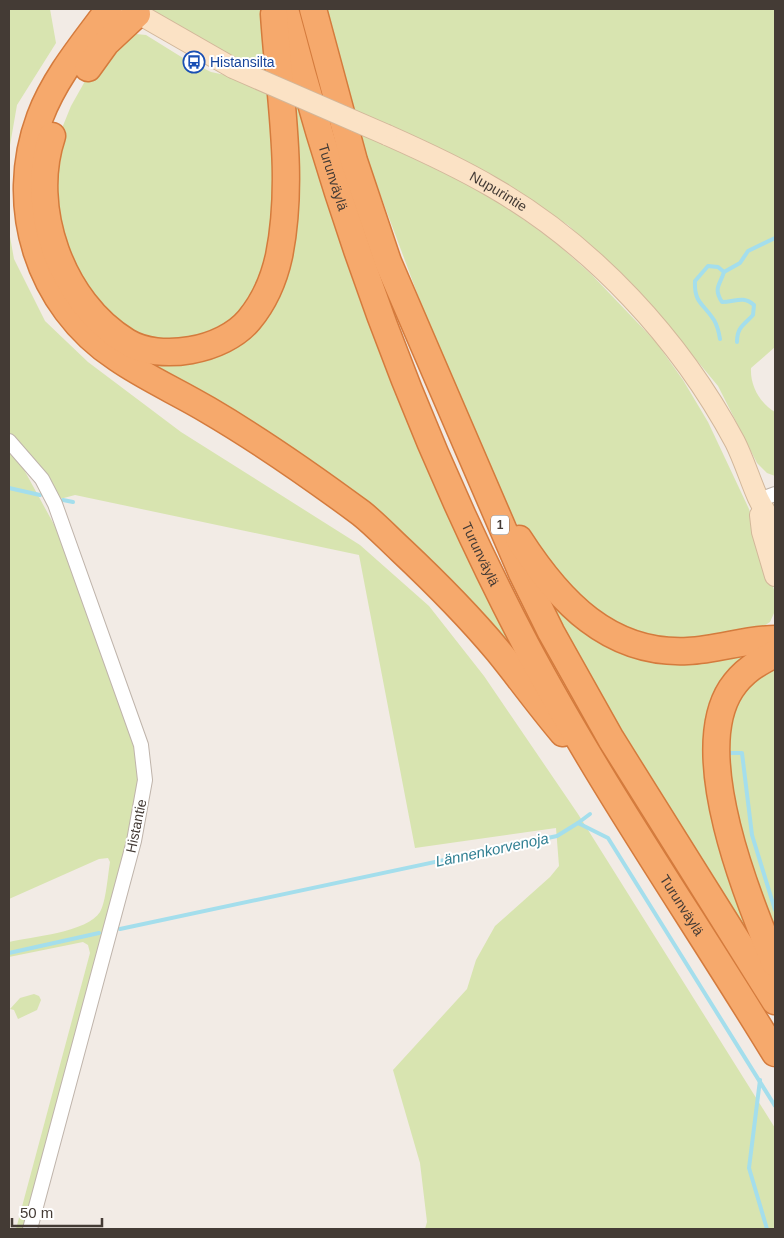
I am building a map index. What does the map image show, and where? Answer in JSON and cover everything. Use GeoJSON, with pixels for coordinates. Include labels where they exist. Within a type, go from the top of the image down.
{"type":"FeatureCollection","features":[{"type":"Feature","properties":{"kind":"highway"},"geometry":{"type":"LineString","coordinates":[[110,9],[60,76],[40,116],[29,153],[26,186],[34,246],[46,280],[61,306],[83,332],[116,358],[209,410],[282,456],[364,516],[428,575],[496,650],[538,704],[603,779]]}},
{"type":"Feature","properties":{"kind":"highway"},"geometry":{"type":"LineString","coordinates":[[134,11],[106,43],[77,82],[58,118],[47,151],[45,179],[47,210],[55,249],[69,281],[85,306],[104,325],[127,342],[150,351],[177,352],[200,349],[235,333],[248,321],[270,286],[279,257],[284,225],[286,180],[274,9]]}},
{"type":"Feature","properties":{"kind":"highway","name":"Turunväylä"},"geometry":{"type":"LineString","coordinates":[[284,9],[329,169],[363,271],[410,396],[459,510],[514,620],[603,779],[775,1053]]}},
{"type":"Feature","properties":{"kind":"highway","name":"Turunväylä"},"geometry":{"type":"LineString","coordinates":[[313,9],[354,161],[388,262],[488,499],[552,632],[611,739],[775,1000]]}},
{"type":"Feature","properties":{"kind":"highway"},"geometry":{"type":"LineString","coordinates":[[488,499],[507,519],[553,586],[602,631],[625,642],[652,649],[688,651],[775,639]]}},
{"type":"Feature","properties":{"kind":"highway"},"geometry":{"type":"LineString","coordinates":[[775,654],[758,662],[743,674],[730,690],[722,710],[717,747],[723,809],[732,844],[750,903],[775,964]]}},
{"type":"Feature","properties":{"kind":"main road","name":"Nupurintie"},"geometry":{"type":"LineString","coordinates":[[134,11],[233,68],[444,162],[507,197],[580,250],[623,291],[672,346],[706,393],[767,497],[775,531]]}},
{"type":"Feature","properties":{"kind":"main road","name":"Nupurintie"},"geometry":{"type":"LineString","coordinates":[[767,497],[762,532],[775,576]]}},
{"type":"Feature","properties":{"kind":"street","name":"Histantie"},"geometry":{"type":"LineString","coordinates":[[9,441],[42,479],[63,521],[140,745],[145,780],[134,841],[30,1229]]}},
{"type":"Feature","properties":{"kind":"green space"},"geometry":{"type":"Polygon","coordinates":[[[9,9],[50,9],[56,43],[17,105],[9,151],[9,9]]]}},
{"type":"Feature","properties":{"kind":"green space"},"geometry":{"type":"Polygon","coordinates":[[[149,9],[262,9],[272,75],[237,60],[149,9]]]}},
{"type":"Feature","properties":{"kind":"green space"},"geometry":{"type":"Polygon","coordinates":[[[325,9],[775,9],[775,347],[751,368],[751,375],[757,393],[765,404],[775,412],[775,476],[767,473],[757,463],[718,386],[644,297],[568,225],[479,171],[352,110],[325,9]]]}},
{"type":"Feature","properties":{"kind":"green space"},"geometry":{"type":"Polygon","coordinates":[[[113,17],[115,24],[82,68],[63,99],[48,132],[43,150],[40,184],[43,221],[53,258],[69,293],[91,322],[118,344],[151,356],[188,356],[206,352],[230,342],[244,332],[267,301],[279,274],[286,246],[291,186],[284,71],[286,59],[340,243],[390,378],[435,484],[538,693],[451,593],[405,547],[355,503],[273,444],[216,409],[129,360],[87,327],[65,299],[47,265],[37,232],[32,185],[34,162],[39,140],[57,95],[69,73],[90,43],[102,27],[113,17]]]}},
{"type":"Feature","properties":{"kind":"green space"},"geometry":{"type":"Polygon","coordinates":[[[136,34],[146,35],[183,58],[211,72],[230,76],[275,96],[276,243],[248,312],[196,344],[124,335],[73,281],[51,205],[58,138],[71,106],[89,74],[124,37],[136,34]]]}},
{"type":"Feature","properties":{"kind":"green space"},"geometry":{"type":"Polygon","coordinates":[[[357,132],[461,181],[509,209],[555,242],[591,274],[656,342],[683,380],[708,422],[749,509],[775,593],[775,611],[770,622],[756,631],[672,646],[605,624],[539,558],[500,498],[451,384],[357,132]]]}},
{"type":"Feature","properties":{"kind":"green space"},"geometry":{"type":"Polygon","coordinates":[[[9,231],[14,259],[45,321],[88,362],[181,432],[360,545],[429,606],[484,676],[578,814],[775,1128],[775,1229],[425,1229],[427,1222],[420,1163],[393,1070],[467,989],[476,960],[495,926],[550,877],[559,866],[556,828],[415,848],[359,555],[75,495],[60,499],[45,473],[9,433],[9,231]]]}},
{"type":"Feature","properties":{"kind":"green space"},"geometry":{"type":"Polygon","coordinates":[[[9,453],[22,466],[63,541],[137,754],[138,799],[26,1229],[16,1229],[90,953],[88,945],[83,942],[9,957],[9,942],[58,933],[94,919],[100,912],[104,902],[110,862],[108,858],[99,859],[9,899],[9,453]]]}},
{"type":"Feature","properties":{"kind":"green space"},"geometry":{"type":"Polygon","coordinates":[[[540,587],[609,643],[758,645],[715,719],[766,962],[616,725],[540,587]]]}},
{"type":"Feature","properties":{"kind":"green space"},"geometry":{"type":"Polygon","coordinates":[[[771,668],[775,669],[775,948],[728,797],[730,708],[740,689],[771,668]]]}},
{"type":"Feature","properties":{"kind":"green space"},"geometry":{"type":"Polygon","coordinates":[[[34,994],[39,996],[41,1000],[37,1010],[18,1019],[14,1010],[10,1009],[20,998],[34,994]]]}},
{"type":"Feature","properties":{"kind":"waterway"},"geometry":{"type":"LineString","coordinates":[[720,339],[714,320],[698,299],[695,281],[708,266],[718,267],[724,272],[740,263],[748,251],[775,238]]}},
{"type":"Feature","properties":{"kind":"waterway"},"geometry":{"type":"LineString","coordinates":[[724,272],[718,290],[722,302],[746,300],[754,305],[753,315],[740,330],[737,342]]}},
{"type":"Feature","properties":{"kind":"waterway"},"geometry":{"type":"LineString","coordinates":[[9,488],[40,495]]}},
{"type":"Feature","properties":{"kind":"waterway"},"geometry":{"type":"LineString","coordinates":[[63,500],[73,502]]}},
{"type":"Feature","properties":{"kind":"waterway"},"geometry":{"type":"LineString","coordinates":[[726,753],[742,753],[752,835],[775,910]]}},
{"type":"Feature","properties":{"kind":"waterway"},"geometry":{"type":"LineString","coordinates":[[578,823],[590,814]]}},
{"type":"Feature","properties":{"kind":"waterway","name":"Lännenkorvenoja"},"geometry":{"type":"LineString","coordinates":[[120,929],[557,836],[578,823],[608,838],[775,1106]]}},
{"type":"Feature","properties":{"kind":"waterway","name":"Lännenkorvenoja"},"geometry":{"type":"LineString","coordinates":[[9,953],[99,933]]}},
{"type":"Feature","properties":{"kind":"waterway"},"geometry":{"type":"LineString","coordinates":[[760,1080],[749,1168],[767,1229]]}},
{"type":"Feature","properties":{"kind":"place","name":"Histansilta"},"geometry":{"type":"Point","coordinates":[194,62]}}]}
